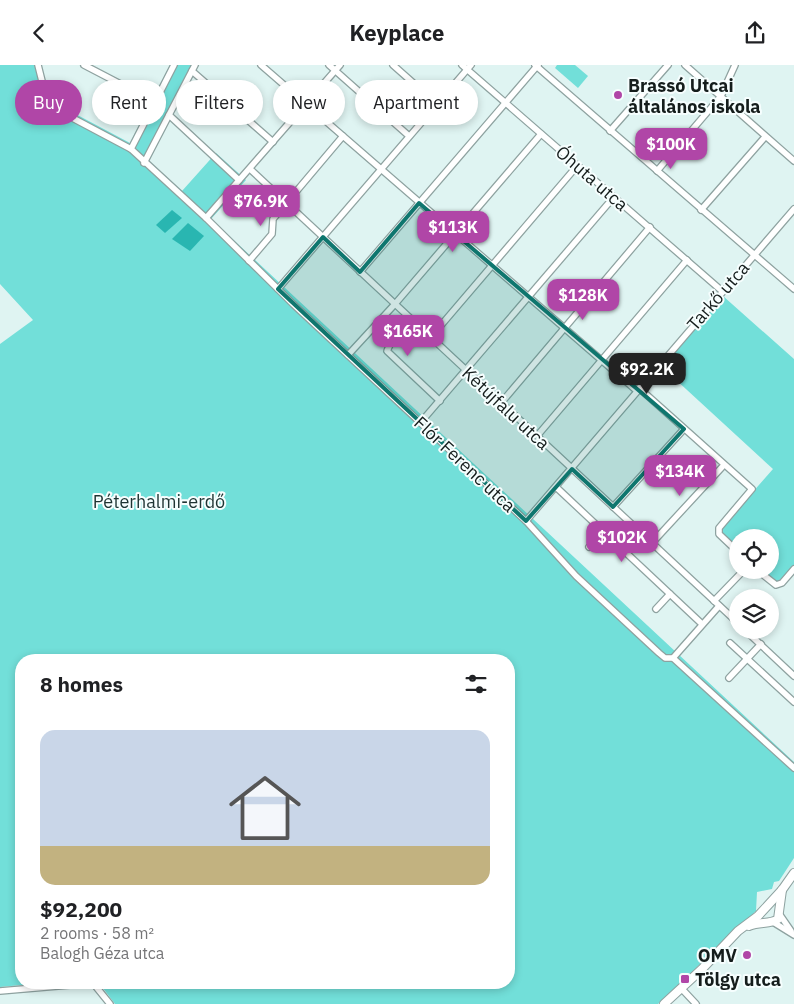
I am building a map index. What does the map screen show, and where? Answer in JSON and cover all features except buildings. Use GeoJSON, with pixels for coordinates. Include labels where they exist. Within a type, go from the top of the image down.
{"type":"FeatureCollection","features":[{"type":"Feature","properties":{"kind":"street"},"geometry":{"type":"LineString","coordinates":[[38,65],[48,105],[131,149],[143,125]]}},
{"type":"Feature","properties":{"kind":"street"},"geometry":{"type":"LineString","coordinates":[[84,65],[112,80]]}},
{"type":"Feature","properties":{"kind":"street"},"geometry":{"type":"LineString","coordinates":[[166,80],[174,65]]}},
{"type":"Feature","properties":{"kind":"street"},"geometry":{"type":"LineString","coordinates":[[144,163],[195,65]]}},
{"type":"Feature","properties":{"kind":"street"},"geometry":{"type":"LineString","coordinates":[[261,65],[279,80]]}},
{"type":"Feature","properties":{"kind":"street"},"geometry":{"type":"LineString","coordinates":[[329,65],[409,136]]}},
{"type":"Feature","properties":{"kind":"street"},"geometry":{"type":"LineString","coordinates":[[328,80],[340,65]]}},
{"type":"Feature","properties":{"kind":"street"},"geometry":{"type":"LineString","coordinates":[[393,65],[410,80]]}},
{"type":"Feature","properties":{"kind":"street","name":"Óhuta utca"},"geometry":{"type":"LineString","coordinates":[[462,65],[469,67],[504,103],[722,291]]}},
{"type":"Feature","properties":{"kind":"street"},"geometry":{"type":"LineString","coordinates":[[610,131],[668,65]]}},
{"type":"Feature","properties":{"kind":"street"},"geometry":{"type":"LineString","coordinates":[[685,65],[794,161]]}},
{"type":"Feature","properties":{"kind":"street"},"geometry":{"type":"LineString","coordinates":[[657,171],[720,97],[735,65]]}},
{"type":"Feature","properties":{"kind":"street"},"geometry":{"type":"LineString","coordinates":[[360,272],[536,66],[794,289]]}},
{"type":"Feature","properties":{"kind":"street"},"geometry":{"type":"LineString","coordinates":[[458,80],[469,67]]}},
{"type":"Feature","properties":{"kind":"street"},"geometry":{"type":"LineString","coordinates":[[192,71],[273,142]]}},
{"type":"Feature","properties":{"kind":"street"},"geometry":{"type":"LineString","coordinates":[[169,115],[240,180]]}},
{"type":"Feature","properties":{"kind":"street"},"geometry":{"type":"LineString","coordinates":[[206,218],[288,125]]}},
{"type":"Feature","properties":{"kind":"street"},"geometry":{"type":"LineString","coordinates":[[331,125],[752,489],[719,528],[719,534],[729,543]]}},
{"type":"Feature","properties":{"kind":"street"},"geometry":{"type":"LineString","coordinates":[[278,289],[419,125]]}},
{"type":"Feature","properties":{"kind":"street"},"geometry":{"type":"LineString","coordinates":[[348,355],[395,304],[541,134]]}},
{"type":"Feature","properties":{"kind":"street"},"geometry":{"type":"LineString","coordinates":[[249,261],[272,234],[272,220],[343,136]]}},
{"type":"Feature","properties":{"kind":"street"},"geometry":{"type":"LineString","coordinates":[[701,209],[765,137]]}},
{"type":"Feature","properties":{"kind":"street","name":"Flór Ferenc utca"},"geometry":{"type":"LineString","coordinates":[[131,149],[137,157],[206,218],[278,289],[526,521],[576,576],[659,653],[665,658],[673,658],[794,768]]}},
{"type":"Feature","properties":{"kind":"street"},"geometry":{"type":"LineString","coordinates":[[430,337],[577,166]]}},
{"type":"Feature","properties":{"kind":"street","name":"Kétújfalu utca"},"geometry":{"type":"LineString","coordinates":[[250,169],[729,615]]}},
{"type":"Feature","properties":{"kind":"street"},"geometry":{"type":"LineString","coordinates":[[421,422],[530,298],[613,198]]}},
{"type":"Feature","properties":{"kind":"street","name":"Tarkő utca"},"geometry":{"type":"LineString","coordinates":[[526,521],[794,209]]}},
{"type":"Feature","properties":{"kind":"street"},"geometry":{"type":"LineString","coordinates":[[501,403],[650,227]]}},
{"type":"Feature","properties":{"kind":"street"},"geometry":{"type":"LineString","coordinates":[[536,436],[687,260]]}},
{"type":"Feature","properties":{"kind":"street"},"geometry":{"type":"LineString","coordinates":[[378,322],[393,338],[387,351],[440,401]]}},
{"type":"Feature","properties":{"kind":"street"},"geometry":{"type":"LineString","coordinates":[[613,507],[684,429]]}},
{"type":"Feature","properties":{"kind":"street"},"geometry":{"type":"LineString","coordinates":[[652,543],[724,465]]}},
{"type":"Feature","properties":{"kind":"street"},"geometry":{"type":"LineString","coordinates":[[556,487],[702,624]]}},
{"type":"Feature","properties":{"kind":"street"},"geometry":{"type":"LineString","coordinates":[[589,547],[604,531]]}},
{"type":"Feature","properties":{"kind":"street"},"geometry":{"type":"LineString","coordinates":[[768,579],[776,585],[782,583],[794,569]]}},
{"type":"Feature","properties":{"kind":"street"},"geometry":{"type":"LineString","coordinates":[[673,658],[737,579]]}},
{"type":"Feature","properties":{"kind":"street"},"geometry":{"type":"LineString","coordinates":[[656,609],[670,593]]}},
{"type":"Feature","properties":{"kind":"street"},"geometry":{"type":"LineString","coordinates":[[754,639],[794,675]]}},
{"type":"Feature","properties":{"kind":"street"},"geometry":{"type":"LineString","coordinates":[[730,643],[794,702]]}},
{"type":"Feature","properties":{"kind":"street"},"geometry":{"type":"LineString","coordinates":[[728,678],[760,645]]}},
{"type":"Feature","properties":{"kind":"street"},"geometry":{"type":"LineString","coordinates":[[664,1004],[766,907],[782,890],[794,873]]}},
{"type":"Feature","properties":{"kind":"street"},"geometry":{"type":"LineString","coordinates":[[710,960],[748,927],[770,922],[780,912],[782,890]]}},
{"type":"Feature","properties":{"kind":"street"},"geometry":{"type":"LineString","coordinates":[[766,907],[774,905],[794,935]]}},
{"type":"Feature","properties":{"kind":"street"},"geometry":{"type":"LineString","coordinates":[[766,907],[763,916],[794,935]]}},
{"type":"Feature","properties":{"kind":"street"},"geometry":{"type":"LineString","coordinates":[[681,988],[696,1004]]}},
{"type":"Feature","properties":{"kind":"street"},"geometry":{"type":"LineString","coordinates":[[0,991],[23,989]]}},
{"type":"Feature","properties":{"kind":"street"},"geometry":{"type":"LineString","coordinates":[[98,989],[110,1004]]}},
{"type":"Feature","properties":{"kind":"highlighted area"},"geometry":{"type":"Polygon","coordinates":[[[419,203],[684,429],[613,507],[572,469],[526,521],[278,289],[323,237],[360,272],[419,203]]]}},
{"type":"Feature","properties":{"kind":"green space","name":"Péterhalmi-erdő"},"geometry":{"type":"Polygon","coordinates":[[[0,65],[41,65],[45,80],[15,80],[15,125],[82,125],[82,117],[92,123],[92,125],[96,125],[130,143],[139,125],[166,125],[166,80],[162,80],[170,65],[198,65],[190,80],[176,80],[176,108],[149,161],[182,191],[216,153],[246,180],[211,219],[794,762],[794,858],[779,881],[774,882],[772,889],[757,892],[756,911],[658,1004],[115,1004],[104,989],[515,989],[515,654],[15,654],[15,986],[0,987],[0,344],[33,320],[0,284],[0,65]]]}},
{"type":"Feature","properties":{"kind":"green space"},"geometry":{"type":"Polygon","coordinates":[[[557,65],[575,65],[588,76],[578,88],[555,68],[557,65]]]}},
{"type":"Feature","properties":{"kind":"green space"},"geometry":{"type":"Polygon","coordinates":[[[723,296],[794,359],[794,566],[777,583],[772,579],[779,579],[779,529],[729,529],[729,541],[721,533],[722,527],[773,469],[662,367],[723,296]]]}},
{"type":"Feature","properties":{"kind":"shaded area"},"geometry":{"type":"Polygon","coordinates":[[[172,210],[182,218],[165,233],[156,225],[172,210]]]}},
{"type":"Feature","properties":{"kind":"shaded area"},"geometry":{"type":"Polygon","coordinates":[[[188,223],[204,236],[190,251],[172,239],[188,223]]]}},
{"type":"Feature","properties":{"kind":"place","name":"Brassó Utcai általános iskola"},"geometry":{"type":"Point","coordinates":[618,95]}},
{"type":"Feature","properties":{"kind":"place","name":"OMV"},"geometry":{"type":"Point","coordinates":[747,955]}},
{"type":"Feature","properties":{"kind":"place","name":"Tölgy utca"},"geometry":{"type":"Point","coordinates":[685,979]}}]}
